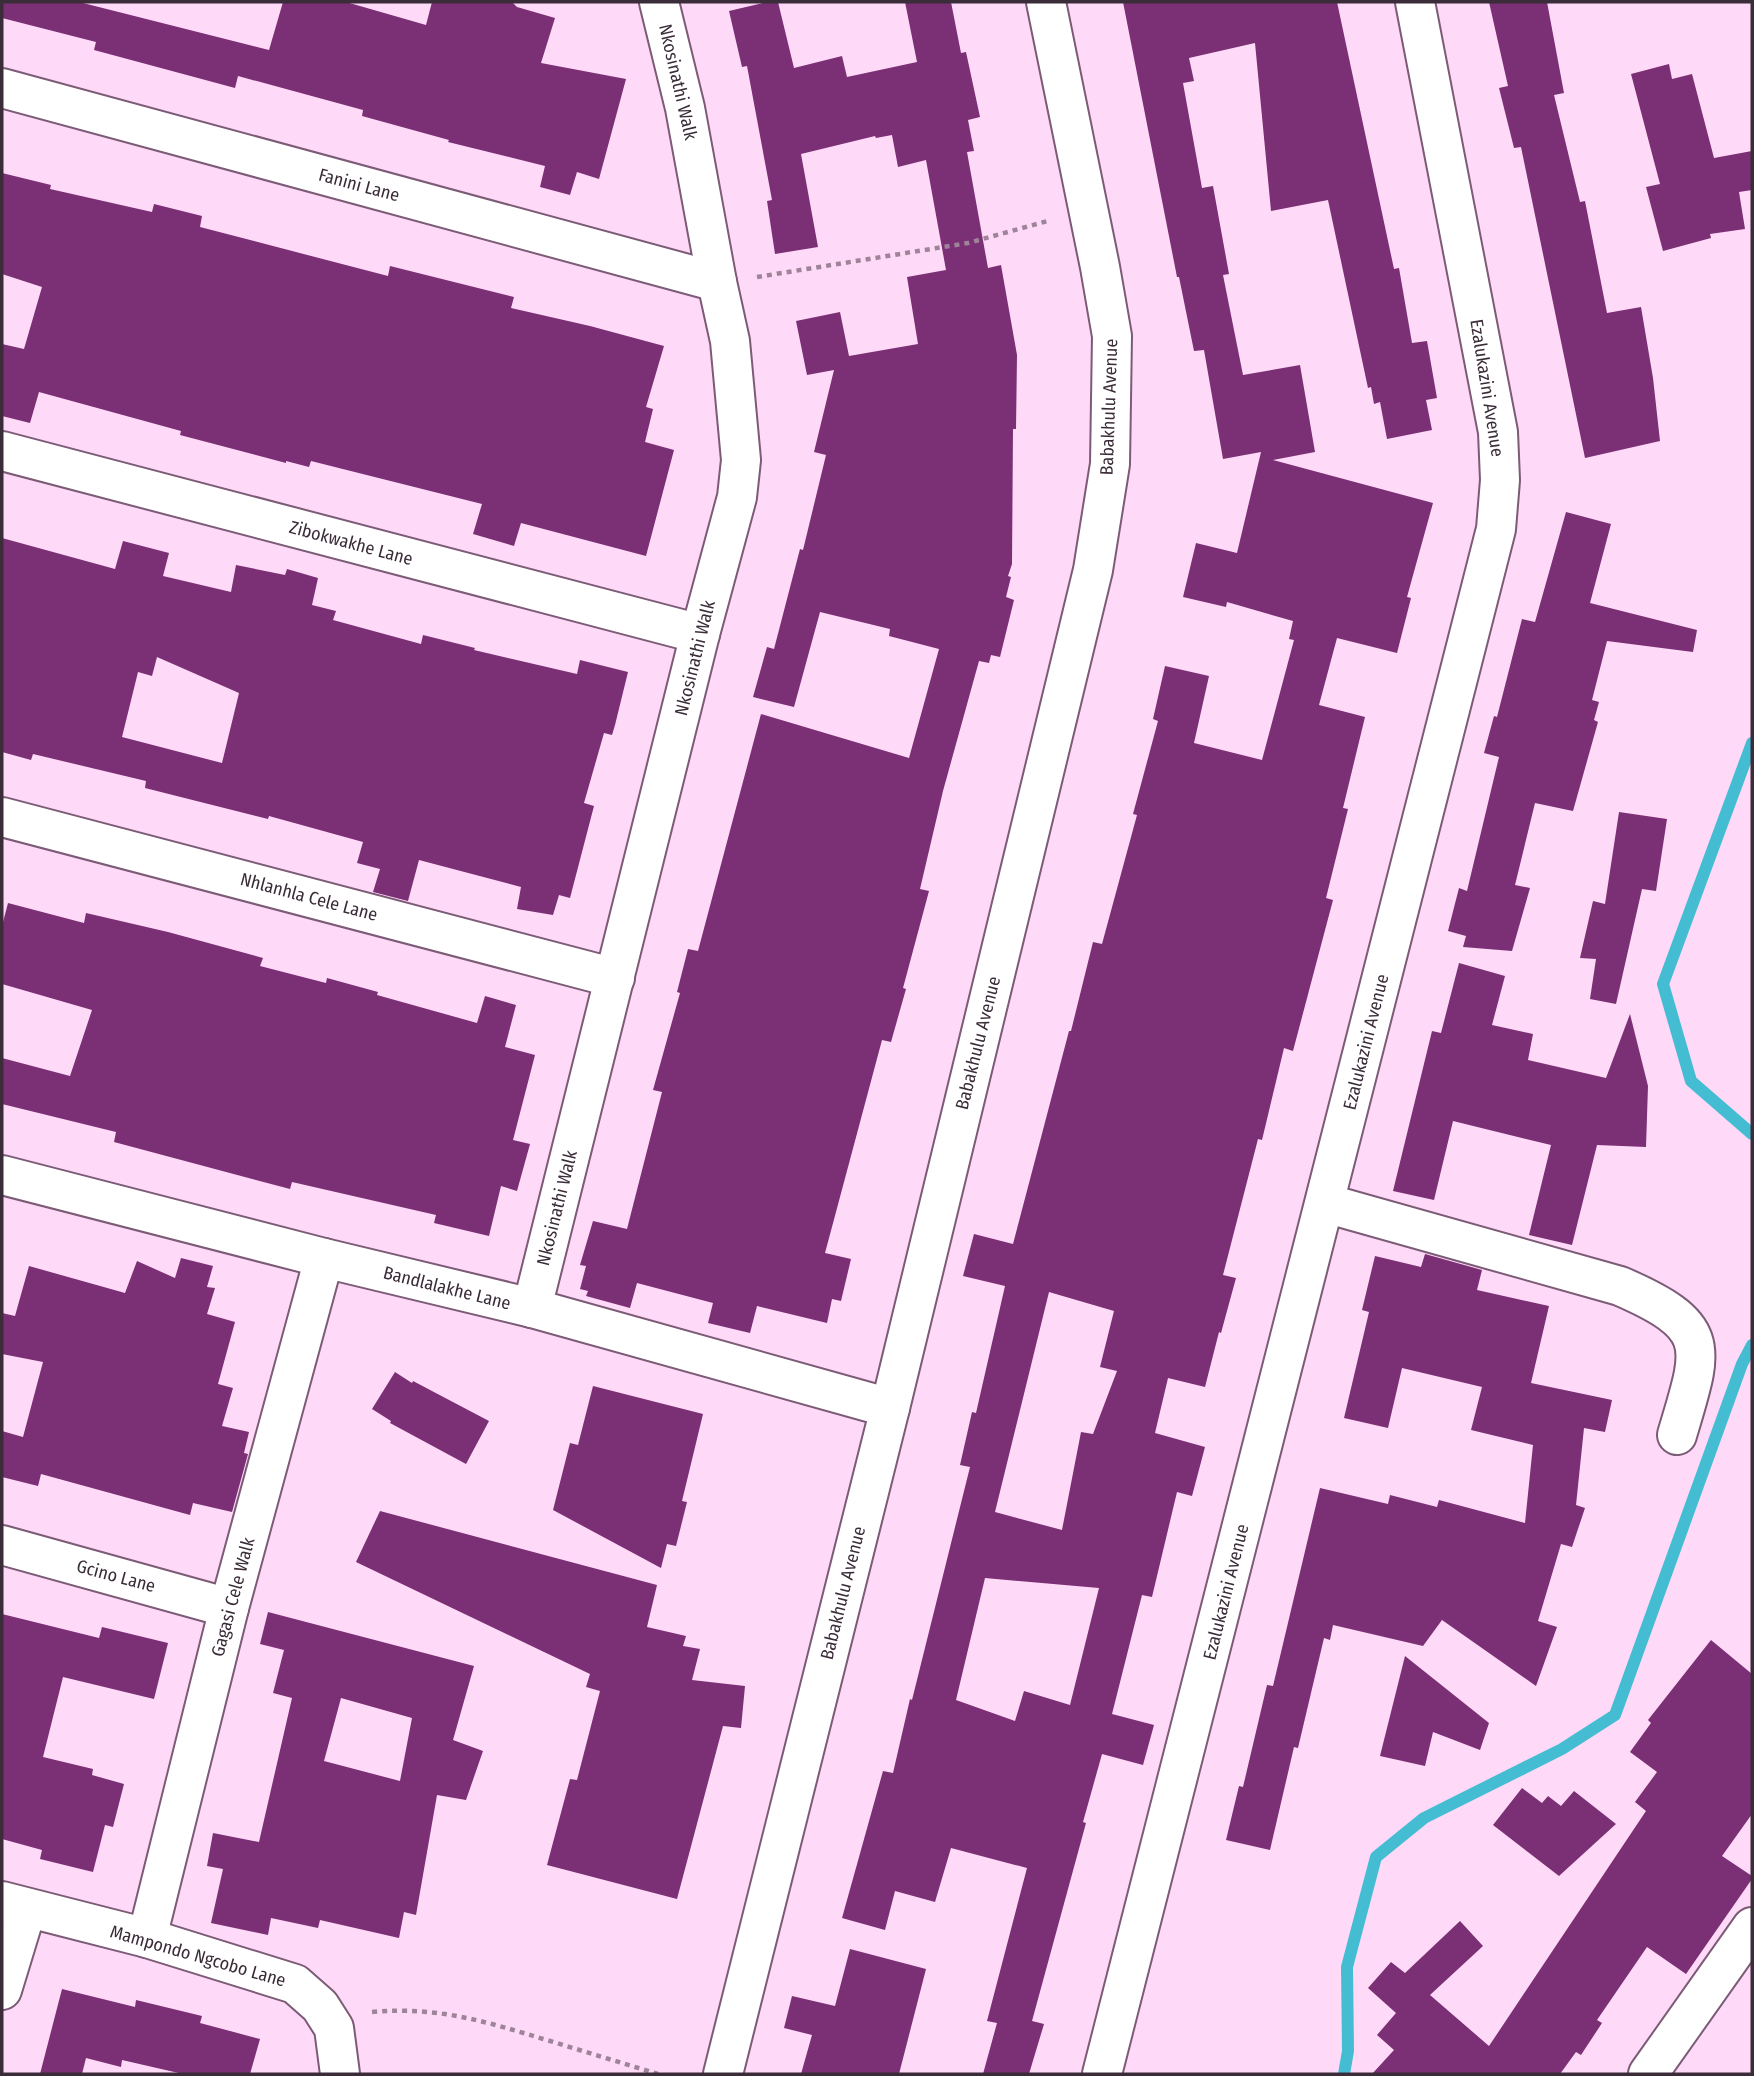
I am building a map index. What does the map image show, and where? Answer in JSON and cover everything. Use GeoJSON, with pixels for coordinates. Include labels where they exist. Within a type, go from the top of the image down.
{"type":"FeatureCollection","features":[{"type":"Feature","properties":{"kind":"street","name":"Nkosinathi Walk"},"geometry":{"type":"LineString","coordinates":[[532,1308],[700,634],[737,497],[741,460],[730,341],[685,108],[659,2]]}},
{"type":"Feature","properties":{"kind":"street","name":"Babakhulu Avenue"},"geometry":{"type":"LineString","coordinates":[[723,2074],[890,1408],[1093,570],[1110,464],[1112,336],[1046,2]]}},
{"type":"Feature","properties":{"kind":"street","name":"Ezalukazini Avenue"},"geometry":{"type":"LineString","coordinates":[[1102,2074],[1496,529],[1500,480],[1498,432],[1415,2]]}},
{"type":"Feature","properties":{"kind":"street","name":"Fanini Lane"},"geometry":{"type":"LineString","coordinates":[[2,88],[717,282]]}},
{"type":"Feature","properties":{"kind":"street","name":"Zibokwakhe Lane"},"geometry":{"type":"LineString","coordinates":[[2,451],[700,634]]}},
{"type":"Feature","properties":{"kind":"street","name":"Nhlanhla Cele Lane"},"geometry":{"type":"LineString","coordinates":[[2,817],[615,978]]}},
{"type":"Feature","properties":{"kind":"street","name":"Bandlalakhe Lane"},"geometry":{"type":"LineString","coordinates":[[2,1175],[324,1258],[532,1308],[890,1408]]}},
{"type":"Feature","properties":{"kind":"street"},"geometry":{"type":"LineString","coordinates":[[1325,1203],[1620,1286],[1650,1299],[1672,1313],[1689,1328],[1697,1347],[1695,1371],[1677,1435]]}},
{"type":"Feature","properties":{"kind":"street","name":"Gagasi Cele Walk"},"geometry":{"type":"LineString","coordinates":[[147,1938],[229,1608],[324,1258]]}},
{"type":"Feature","properties":{"kind":"street","name":"Gcino Lane"},"geometry":{"type":"LineString","coordinates":[[2,1545],[229,1608]]}},
{"type":"Feature","properties":{"kind":"street"},"geometry":{"type":"LineString","coordinates":[[2,1990],[14,1905]]}},
{"type":"Feature","properties":{"kind":"street","name":"Mampondo Ngcobo Lane"},"geometry":{"type":"LineString","coordinates":[[14,1905],[147,1938],[296,1984],[320,2006],[334,2028]]}},
{"type":"Feature","properties":{"kind":"street"},"geometry":{"type":"LineString","coordinates":[[1648,2074],[1752,1927]]}},
{"type":"Feature","properties":{"kind":"street"},"geometry":{"type":"LineString","coordinates":[[334,2028],[340,2074]]}},
{"type":"Feature","properties":{"kind":"path"},"geometry":{"type":"LineString","coordinates":[[717,282],[735,282],[968,243],[1089,210]]}},
{"type":"Feature","properties":{"kind":"path"},"geometry":{"type":"LineString","coordinates":[[334,2028],[356,2013],[436,2011],[477,2018],[658,2074]]}},
{"type":"Feature","properties":{"kind":"building"},"geometry":{"type":"Polygon","coordinates":[[[2,2],[79,2],[269,50],[283,2],[346,2],[426,25],[432,2],[512,2],[517,7],[555,18],[541,63],[626,79],[599,179],[577,172],[570,195],[540,187],[545,166],[448,142],[449,140],[362,116],[363,110],[238,76],[235,88],[94,50],[96,42],[2,18],[2,2]]]}},
{"type":"Feature","properties":{"kind":"building"},"geometry":{"type":"Polygon","coordinates":[[[778,2],[794,68],[842,56],[847,77],[917,62],[905,2],[951,2],[961,53],[966,52],[980,117],[968,120],[974,151],[967,152],[988,268],[1001,265],[1017,355],[1016,429],[1013,429],[1012,564],[1006,597],[1014,600],[1000,657],[991,655],[989,663],[979,661],[943,791],[920,889],[929,891],[903,988],[906,989],[891,1042],[882,1040],[825,1253],[851,1259],[841,1301],[832,1299],[827,1323],[757,1306],[750,1333],[708,1323],[713,1303],[637,1283],[630,1308],[586,1296],[588,1291],[580,1289],[586,1266],[580,1265],[593,1221],[627,1229],[662,1092],[653,1090],[680,993],[677,992],[688,949],[698,951],[761,714],[909,758],[939,649],[889,636],[890,629],[820,612],[794,707],[753,697],[767,647],[774,649],[800,549],[803,550],[826,455],[814,452],[834,370],[807,375],[796,321],[840,312],[849,356],[918,344],[907,277],[946,270],[926,160],[898,167],[892,135],[875,136],[801,154],[818,247],[775,254],[767,201],[772,200],[747,66],[742,67],[729,11],[778,2]]]}},
{"type":"Feature","properties":{"kind":"building"},"geometry":{"type":"Polygon","coordinates":[[[1123,2],[1337,2],[1394,269],[1399,268],[1412,343],[1427,341],[1437,398],[1426,400],[1432,430],[1387,439],[1380,402],[1374,404],[1371,387],[1368,388],[1328,200],[1271,211],[1255,43],[1189,58],[1194,81],[1183,83],[1202,188],[1213,186],[1229,274],[1223,275],[1243,375],[1300,365],[1315,452],[1273,460],[1433,503],[1407,597],[1411,598],[1397,653],[1337,638],[1319,705],[1365,717],[1343,808],[1348,809],[1326,898],[1333,900],[1293,1051],[1284,1048],[1262,1140],[1258,1139],[1223,1275],[1236,1278],[1221,1333],[1219,1332],[1205,1387],[1168,1378],[1155,1433],[1205,1447],[1192,1496],[1177,1492],[1152,1597],[1142,1595],[1112,1714],[1154,1725],[1143,1765],[1102,1754],[1032,2021],[1044,2024],[1029,2074],[983,2074],[997,2023],[987,2021],[1027,1868],[951,1848],[935,1902],[895,1891],[885,1930],[842,1918],[883,1771],[893,1773],[910,1699],[912,1700],[970,1467],[960,1465],[972,1412],[976,1413],[1005,1286],[963,1276],[974,1234],[1013,1244],[1093,942],[1102,944],[1137,815],[1133,814],[1158,721],[1153,719],[1165,666],[1209,676],[1194,743],[1262,760],[1294,640],[1289,639],[1293,621],[1227,602],[1226,607],[1183,597],[1196,543],[1237,553],[1261,452],[1223,459],[1204,350],[1194,351],[1123,2]],[[1049,1292],[995,1512],[1062,1530],[1081,1432],[1093,1434],[1117,1371],[1100,1367],[1114,1311],[1049,1292]],[[985,1578],[956,1700],[1015,1721],[1024,1691],[1070,1705],[1099,1588],[985,1578]]]}},
{"type":"Feature","properties":{"kind":"building"},"geometry":{"type":"Polygon","coordinates":[[[1489,2],[1547,2],[1564,93],[1554,95],[1580,202],[1585,201],[1607,313],[1641,307],[1660,441],[1585,458],[1521,147],[1514,148],[1499,88],[1508,86],[1489,2]]]}},
{"type":"Feature","properties":{"kind":"building"},"geometry":{"type":"Polygon","coordinates":[[[1669,64],[1672,79],[1692,74],[1714,158],[1752,151],[1752,190],[1739,192],[1745,229],[1710,234],[1711,238],[1663,251],[1646,187],[1660,184],[1631,74],[1669,64]]]}},
{"type":"Feature","properties":{"kind":"building"},"geometry":{"type":"Polygon","coordinates":[[[2,173],[51,185],[50,189],[152,212],[154,204],[202,216],[200,227],[388,276],[390,266],[514,297],[511,308],[664,346],[646,407],[653,409],[645,442],[674,450],[646,556],[521,523],[514,546],[473,534],[482,504],[311,461],[309,467],[286,463],[180,435],[181,431],[39,392],[30,423],[2,416],[2,344],[24,349],[42,287],[2,274],[2,173]]]}},
{"type":"Feature","properties":{"kind":"building"},"geometry":{"type":"Polygon","coordinates":[[[1566,512],[1611,524],[1590,603],[1697,630],[1693,652],[1607,641],[1592,700],[1599,702],[1594,720],[1598,722],[1573,811],[1535,803],[1515,885],[1530,888],[1512,951],[1463,947],[1466,936],[1448,931],[1459,888],[1467,891],[1499,757],[1484,753],[1494,716],[1497,717],[1522,619],[1535,622],[1566,512]]]}},
{"type":"Feature","properties":{"kind":"building"},"geometry":{"type":"Polygon","coordinates":[[[2,538],[115,569],[123,541],[169,553],[163,576],[231,592],[236,565],[285,575],[287,569],[318,578],[312,605],[336,611],[333,620],[421,644],[423,635],[577,674],[580,660],[628,672],[612,735],[604,733],[584,803],[594,806],[570,898],[559,895],[553,915],[517,909],[521,887],[419,860],[408,901],[373,892],[380,869],[357,863],[363,842],[269,816],[268,819],[145,788],[146,781],[33,754],[31,760],[2,752],[2,538]],[[157,657],[152,676],[138,672],[122,737],[222,763],[239,693],[157,657]]]}},
{"type":"Feature","properties":{"kind":"building"},"geometry":{"type":"Polygon","coordinates":[[[1619,812],[1667,819],[1656,891],[1642,889],[1616,1004],[1590,999],[1596,959],[1580,958],[1593,901],[1605,904],[1619,812]]]}},
{"type":"Feature","properties":{"kind":"building"},"geometry":{"type":"Polygon","coordinates":[[[8,903],[84,923],[86,913],[168,932],[263,958],[260,966],[326,983],[327,978],[477,1023],[485,996],[516,1005],[505,1047],[535,1055],[513,1140],[530,1144],[517,1191],[501,1186],[489,1236],[434,1223],[436,1215],[292,1182],[290,1189],[114,1142],[116,1132],[2,1104],[2,1058],[70,1076],[92,1010],[2,984],[2,926],[8,903]]]}},
{"type":"Feature","properties":{"kind":"building"},"geometry":{"type":"Polygon","coordinates":[[[1459,963],[1505,976],[1492,1025],[1533,1034],[1528,1060],[1606,1078],[1630,1014],[1648,1086],[1646,1147],[1597,1145],[1572,1245],[1529,1235],[1551,1145],[1453,1121],[1434,1200],[1393,1191],[1432,1031],[1441,1033],[1459,963]]]}},
{"type":"Feature","properties":{"kind":"building"},"geometry":{"type":"Polygon","coordinates":[[[1425,1254],[1482,1270],[1477,1290],[1549,1306],[1531,1383],[1612,1400],[1605,1432],[1584,1428],[1576,1505],[1585,1508],[1572,1547],[1561,1544],[1538,1621],[1557,1627],[1536,1686],[1442,1620],[1423,1646],[1333,1625],[1330,1640],[1324,1638],[1298,1748],[1294,1747],[1270,1850],[1226,1840],[1239,1786],[1243,1787],[1267,1685],[1273,1686],[1320,1488],[1388,1504],[1390,1495],[1437,1507],[1439,1500],[1525,1523],[1533,1445],[1471,1430],[1482,1387],[1402,1368],[1388,1428],[1344,1418],[1369,1312],[1362,1310],[1375,1256],[1421,1267],[1425,1254]]]}},
{"type":"Feature","properties":{"kind":"building"},"geometry":{"type":"Polygon","coordinates":[[[181,1258],[213,1266],[207,1287],[215,1288],[207,1314],[235,1322],[218,1384],[233,1388],[222,1426],[249,1432],[244,1453],[248,1454],[232,1512],[193,1503],[190,1515],[41,1474],[38,1486],[2,1477],[2,1431],[23,1437],[43,1362],[2,1354],[2,1313],[15,1316],[29,1266],[125,1293],[137,1261],[175,1278],[181,1258]]]}},
{"type":"Feature","properties":{"kind":"building"},"geometry":{"type":"Polygon","coordinates":[[[395,1372],[489,1421],[466,1464],[390,1423],[391,1421],[372,1409],[395,1372]]]}},
{"type":"Feature","properties":{"kind":"building"},"geometry":{"type":"Polygon","coordinates":[[[593,1386],[703,1414],[682,1501],[687,1502],[676,1546],[667,1544],[661,1568],[553,1510],[570,1443],[578,1445],[593,1386]]]}},
{"type":"Feature","properties":{"kind":"building"},"geometry":{"type":"Polygon","coordinates":[[[380,1511],[657,1585],[647,1627],[686,1636],[683,1646],[700,1649],[692,1680],[745,1686],[741,1728],[723,1726],[677,1899],[547,1865],[570,1779],[577,1780],[600,1691],[586,1687],[590,1674],[356,1562],[380,1511]]]}},
{"type":"Feature","properties":{"kind":"building"},"geometry":{"type":"Polygon","coordinates":[[[268,1612],[474,1666],[453,1740],[483,1751],[466,1800],[437,1795],[416,1915],[404,1912],[399,1938],[320,1920],[318,1928],[271,1918],[268,1935],[211,1923],[223,1869],[207,1866],[213,1833],[259,1842],[292,1698],[273,1693],[284,1650],[260,1644],[268,1612]],[[341,1698],[324,1761],[400,1781],[412,1718],[341,1698]]]}},
{"type":"Feature","properties":{"kind":"building"},"geometry":{"type":"Polygon","coordinates":[[[2,1614],[99,1638],[102,1627],[168,1643],[154,1699],[63,1677],[43,1757],[93,1769],[92,1775],[124,1784],[113,1827],[105,1825],[93,1872],[40,1859],[42,1850],[2,1839],[2,1614]]]}},
{"type":"Feature","properties":{"kind":"building"},"geometry":{"type":"Polygon","coordinates":[[[1711,1640],[1752,1674],[1752,1814],[1722,1856],[1752,1876],[1752,1879],[1686,1974],[1647,1947],[1597,2020],[1602,2023],[1581,2055],[1576,2052],[1560,2074],[1372,2074],[1394,2050],[1377,2035],[1396,2013],[1368,1988],[1391,1962],[1405,1973],[1460,1921],[1483,1946],[1430,1995],[1489,2046],[1646,1811],[1635,1802],[1657,1772],[1630,1752],[1651,1723],[1648,1720],[1711,1640]]]}},
{"type":"Feature","properties":{"kind":"building"},"geometry":{"type":"Polygon","coordinates":[[[1405,1656],[1489,1723],[1480,1750],[1433,1732],[1425,1766],[1380,1756],[1405,1656]]]}},
{"type":"Feature","properties":{"kind":"building"},"geometry":{"type":"Polygon","coordinates":[[[1522,1788],[1542,1803],[1548,1796],[1561,1806],[1574,1791],[1616,1824],[1559,1876],[1493,1825],[1522,1788]]]}},
{"type":"Feature","properties":{"kind":"building"},"geometry":{"type":"Polygon","coordinates":[[[850,1949],[926,1969],[899,2074],[801,2074],[812,2035],[784,2028],[792,1996],[835,2006],[850,1949]]]}},
{"type":"Feature","properties":{"kind":"building"},"geometry":{"type":"Polygon","coordinates":[[[62,1989],[135,2007],[136,2000],[202,2016],[200,2023],[260,2039],[250,2074],[183,2074],[122,2060],[121,2067],[86,2058],[82,2074],[40,2074],[62,1989]]]}},
{"type":"Feature","properties":{"kind":"waterway"},"geometry":{"type":"LineString","coordinates":[[1752,743],[1663,984],[1691,1081],[1752,1134]]}},
{"type":"Feature","properties":{"kind":"waterway"},"geometry":{"type":"LineString","coordinates":[[1344,2074],[1348,2051],[1347,1967],[1376,1857],[1424,1818],[1562,1749],[1615,1715],[1742,1364],[1752,1345]]}}]}
